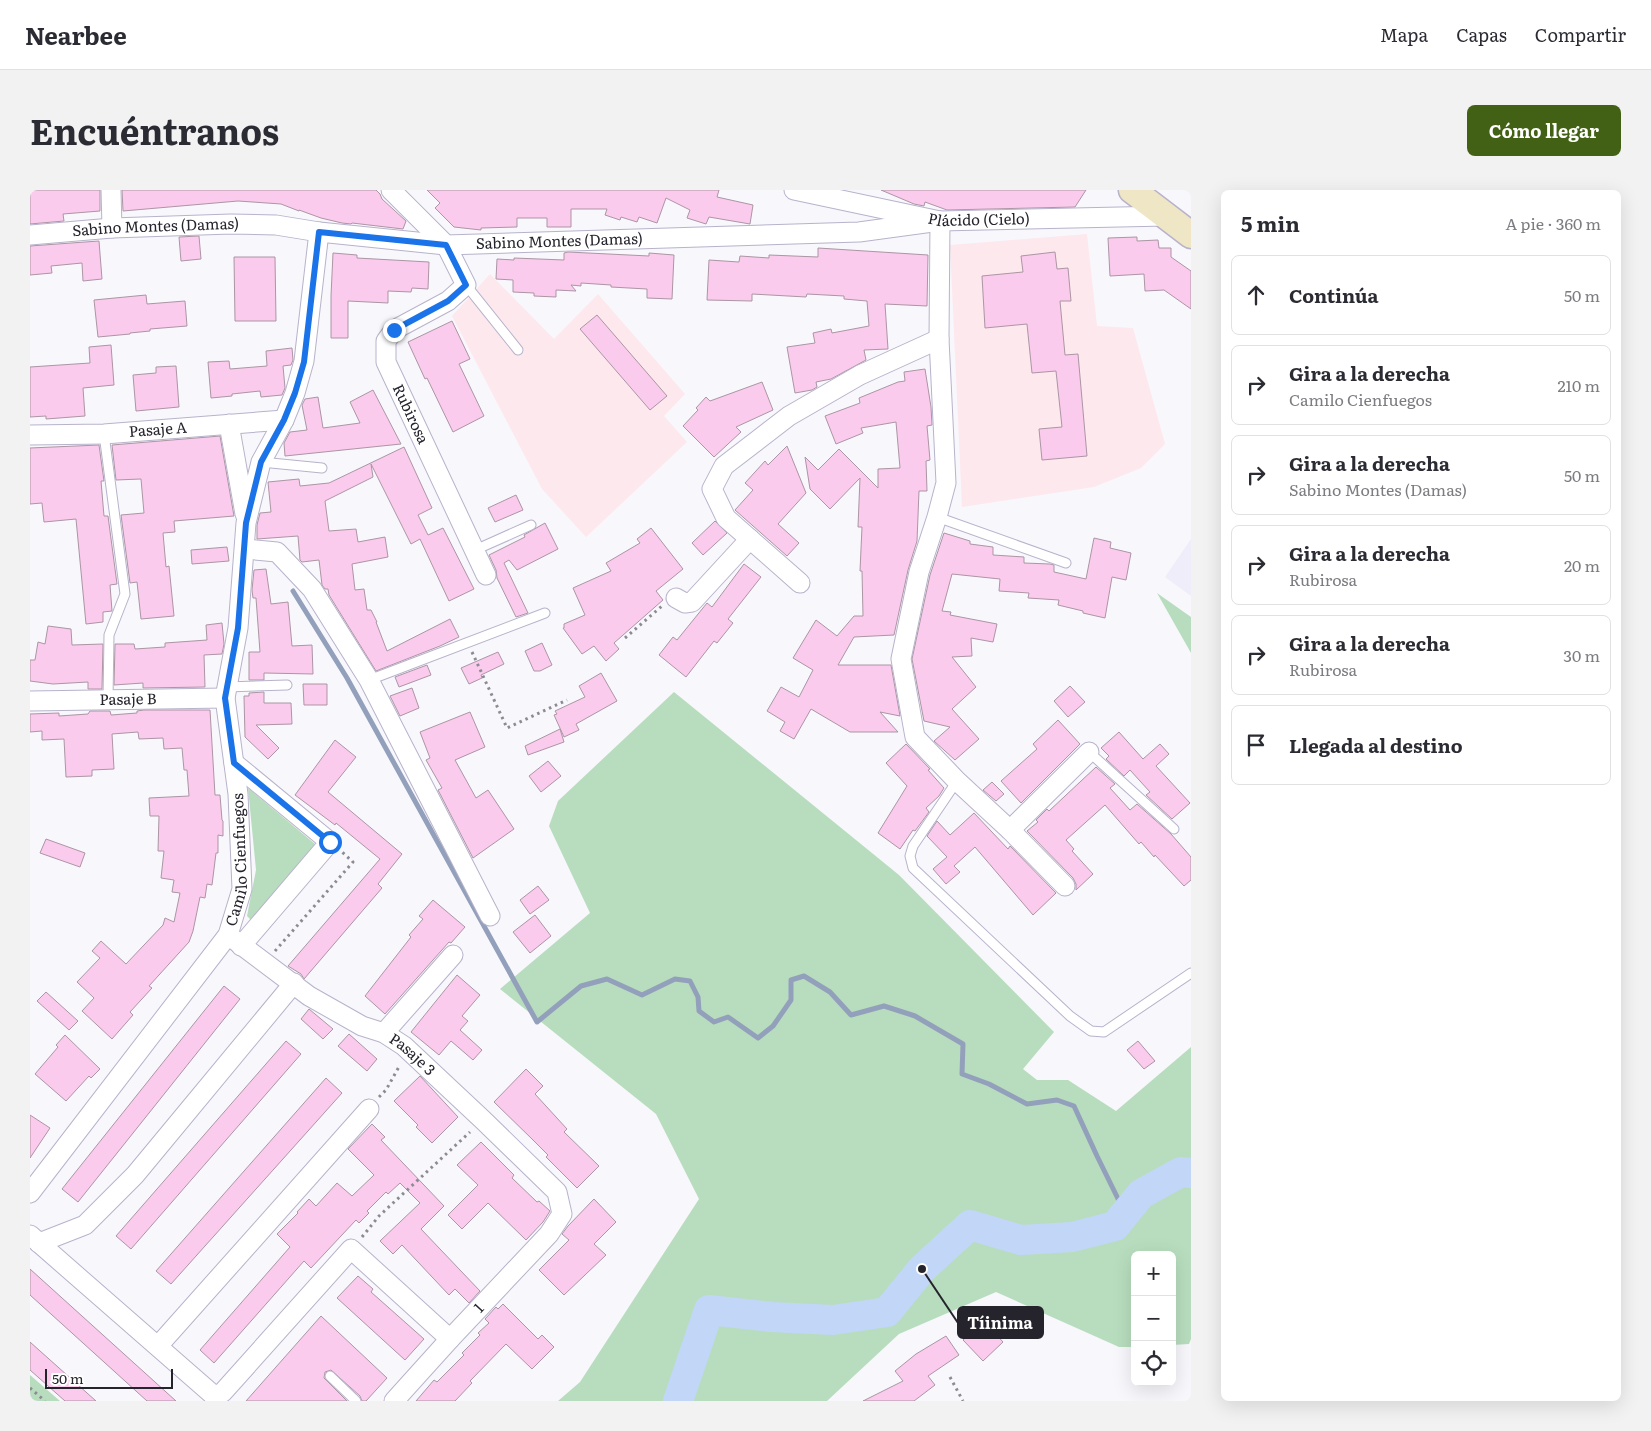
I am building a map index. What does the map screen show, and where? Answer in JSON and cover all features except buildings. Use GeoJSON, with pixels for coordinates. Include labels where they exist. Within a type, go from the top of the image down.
{"type":"FeatureCollection","features":[{"type":"Feature","properties":{"kind":"main road"},"geometry":{"type":"LineString","coordinates":[[1132,190],[1191,235]]}},
{"type":"Feature","properties":{"kind":"street"},"geometry":{"type":"LineString","coordinates":[[111,190],[112,228]]}},
{"type":"Feature","properties":{"kind":"street"},"geometry":{"type":"LineString","coordinates":[[391,190],[446,245],[466,285]]}},
{"type":"Feature","properties":{"kind":"street","name":"Plácido (Cielo)"},"geometry":{"type":"LineString","coordinates":[[794,190],[940,222],[1166,216]]}},
{"type":"Feature","properties":{"kind":"street"},"geometry":{"type":"LineString","coordinates":[[940,222],[940,339],[946,483],[919,572],[901,659],[915,736],[957,782],[1010,830],[1065,886]]}},
{"type":"Feature","properties":{"kind":"street","name":"Sabino Montes (Damas)"},"geometry":{"type":"LineString","coordinates":[[30,235],[112,228],[231,224],[276,225],[319,232],[446,245],[859,232],[940,222]]}},
{"type":"Feature","properties":{"kind":"street","name":"Camilo Cienfuegos"},"geometry":{"type":"LineString","coordinates":[[30,1193],[235,941],[242,889],[238,794],[226,693],[238,628],[246,523],[261,462],[284,420],[295,393],[304,362],[319,232]]}},
{"type":"Feature","properties":{"kind":"street","name":"Rubirosa"},"geometry":{"type":"LineString","coordinates":[[466,285],[448,301],[394,330],[386,341],[386,362],[486,575]]}},
{"type":"Feature","properties":{"kind":"street"},"geometry":{"type":"LineString","coordinates":[[800,583],[726,518],[712,489],[724,466],[790,416],[860,375],[940,339]]}},
{"type":"Feature","properties":{"kind":"street","name":"Pasaje A"},"geometry":{"type":"LineString","coordinates":[[30,436],[104,434],[284,420]]}},
{"type":"Feature","properties":{"kind":"street"},"geometry":{"type":"LineString","coordinates":[[229,424],[246,523]]}},
{"type":"Feature","properties":{"kind":"street"},"geometry":{"type":"LineString","coordinates":[[676,598],[685,603],[692,602],[750,539]]}},
{"type":"Feature","properties":{"kind":"street"},"geometry":{"type":"LineString","coordinates":[[245,549],[277,552],[312,589],[369,680],[490,916]]}},
{"type":"Feature","properties":{"kind":"street","name":"Pasaje B"},"geometry":{"type":"LineString","coordinates":[[30,701],[226,693]]}},
{"type":"Feature","properties":{"kind":"street"},"geometry":{"type":"LineString","coordinates":[[1010,830],[1089,752]]}},
{"type":"Feature","properties":{"kind":"street"},"geometry":{"type":"LineString","coordinates":[[234,763],[330,842],[235,941]]}},
{"type":"Feature","properties":{"kind":"street","name":"Pasaje 3"},"geometry":{"type":"LineString","coordinates":[[235,941],[309,996],[362,1026],[384,1033],[404,1046],[484,1120],[557,1192],[562,1214]]}},
{"type":"Feature","properties":{"kind":"street"},"geometry":{"type":"LineString","coordinates":[[384,1033],[452,955]]}},
{"type":"Feature","properties":{"kind":"street"},"geometry":{"type":"LineString","coordinates":[[35,1239],[85,1225],[135,1174],[294,983]]}},
{"type":"Feature","properties":{"kind":"street"},"geometry":{"type":"LineString","coordinates":[[158,1346],[369,1109]]}},
{"type":"Feature","properties":{"kind":"street","name":"1"},"geometry":{"type":"LineString","coordinates":[[394,1401],[549,1234],[562,1214]]}},
{"type":"Feature","properties":{"kind":"street"},"geometry":{"type":"LineString","coordinates":[[35,1239],[212,1394],[218,1395],[223,1392],[351,1248],[450,1339]]}},
{"type":"Feature","properties":{"kind":"lane"},"geometry":{"type":"LineString","coordinates":[[466,285],[518,350]]}},
{"type":"Feature","properties":{"kind":"lane"},"geometry":{"type":"LineString","coordinates":[[104,434],[125,594],[109,635],[108,699]]}},
{"type":"Feature","properties":{"kind":"lane"},"geometry":{"type":"LineString","coordinates":[[261,462],[322,468]]}},
{"type":"Feature","properties":{"kind":"lane"},"geometry":{"type":"LineString","coordinates":[[937,517],[1066,562]]}},
{"type":"Feature","properties":{"kind":"lane"},"geometry":{"type":"LineString","coordinates":[[475,550],[531,525]]}},
{"type":"Feature","properties":{"kind":"lane"},"geometry":{"type":"LineString","coordinates":[[369,680],[545,613]]}},
{"type":"Feature","properties":{"kind":"lane"},"geometry":{"type":"LineString","coordinates":[[226,693],[287,685]]}},
{"type":"Feature","properties":{"kind":"lane"},"geometry":{"type":"LineString","coordinates":[[1089,752],[1174,829]]}},
{"type":"Feature","properties":{"kind":"lane"},"geometry":{"type":"LineString","coordinates":[[957,782],[913,846],[910,856],[913,868],[1070,1016],[1091,1031],[1104,1032],[1191,973]]}},
{"type":"Feature","properties":{"kind":"lane"},"geometry":{"type":"LineString","coordinates":[[330,1376],[356,1401]]}},
{"type":"Feature","properties":{"kind":"path"},"geometry":{"type":"LineString","coordinates":[[624,638],[670,599],[676,598]]}},
{"type":"Feature","properties":{"kind":"path"},"geometry":{"type":"LineString","coordinates":[[467,643],[506,728],[567,700]]}},
{"type":"Feature","properties":{"kind":"path"},"geometry":{"type":"LineString","coordinates":[[264,962],[353,862],[330,842]]}},
{"type":"Feature","properties":{"kind":"path"},"geometry":{"type":"LineString","coordinates":[[369,1109],[386,1090],[400,1067],[404,1046]]}},
{"type":"Feature","properties":{"kind":"path"},"geometry":{"type":"LineString","coordinates":[[351,1248],[378,1216],[484,1120]]}},
{"type":"Feature","properties":{"kind":"path"},"geometry":{"type":"LineString","coordinates":[[950,1377],[963,1401]]}},
{"type":"Feature","properties":{"kind":"path"},"geometry":{"type":"LineString","coordinates":[[30,1388],[45,1401]]}},
{"type":"Feature","properties":{"kind":"shaded area"},"geometry":{"type":"Polygon","coordinates":[[[1087,234],[1097,326],[1133,328],[1165,444],[1141,468],[1094,487],[962,507],[950,245],[1087,234]]]}},
{"type":"Feature","properties":{"kind":"shaded area"},"geometry":{"type":"Polygon","coordinates":[[[490,274],[554,339],[598,294],[685,394],[664,416],[687,442],[586,537],[542,489],[452,316],[490,274]]]}},
{"type":"Feature","properties":{"kind":"shaded area"},"geometry":{"type":"Polygon","coordinates":[[[1191,539],[1191,596],[1165,577],[1191,539]]]}},
{"type":"Feature","properties":{"kind":"green space"},"geometry":{"type":"Polygon","coordinates":[[[1157,593],[1191,617],[1191,653],[1157,593]]]}},
{"type":"Feature","properties":{"kind":"green space"},"geometry":{"type":"Polygon","coordinates":[[[674,692],[899,875],[1054,1032],[1023,1069],[1037,1080],[1068,1080],[1116,1111],[1191,1047],[1191,1339],[1189,1344],[1176,1345],[1176,1251],[1131,1251],[1131,1347],[1119,1347],[996,1292],[899,1334],[827,1401],[558,1401],[580,1382],[699,1199],[656,1114],[500,989],[590,913],[549,826],[558,801],[674,692]]]}},
{"type":"Feature","properties":{"kind":"green space"},"geometry":{"type":"Polygon","coordinates":[[[248,788],[315,844],[251,920],[247,916],[256,870],[248,788]]]}},
{"type":"Feature","properties":{"kind":"green space"},"geometry":{"type":"Polygon","coordinates":[[[30,1375],[60,1401],[30,1401],[30,1375]]]}},
{"type":"Feature","properties":{"kind":"waterway"},"geometry":{"type":"LineString","coordinates":[[293,591],[347,678],[537,1022],[581,986],[607,979],[642,995],[675,979],[690,981],[698,997],[699,1011],[714,1022],[728,1017],[758,1038],[773,1026],[791,1000],[791,980],[804,976],[830,992],[851,1015],[884,1006],[915,1016],[963,1044],[962,1074],[989,1084],[1027,1104],[1057,1100],[1074,1106],[1125,1213]]}},
{"type":"Feature","properties":{"kind":"waterway"},"geometry":{"type":"LineString","coordinates":[[678,1401],[709,1310],[772,1317],[833,1320],[887,1312],[922,1269],[970,1225],[1021,1240],[1072,1237],[1115,1226],[1141,1194],[1181,1172],[1191,1173]]}},
{"type":"Feature","properties":{"kind":"place","name":"Tíinima"},"geometry":{"type":"Point","coordinates":[922,1269]}},
{"type":"Feature","properties":{"kind":"route"},"geometry":{"type":"LineString","coordinates":[[330,842],[234,763],[225,698],[238,628],[246,523],[261,462],[284,420],[295,393],[304,362],[319,232],[446,245],[466,285],[448,301],[394,330]]}}]}
